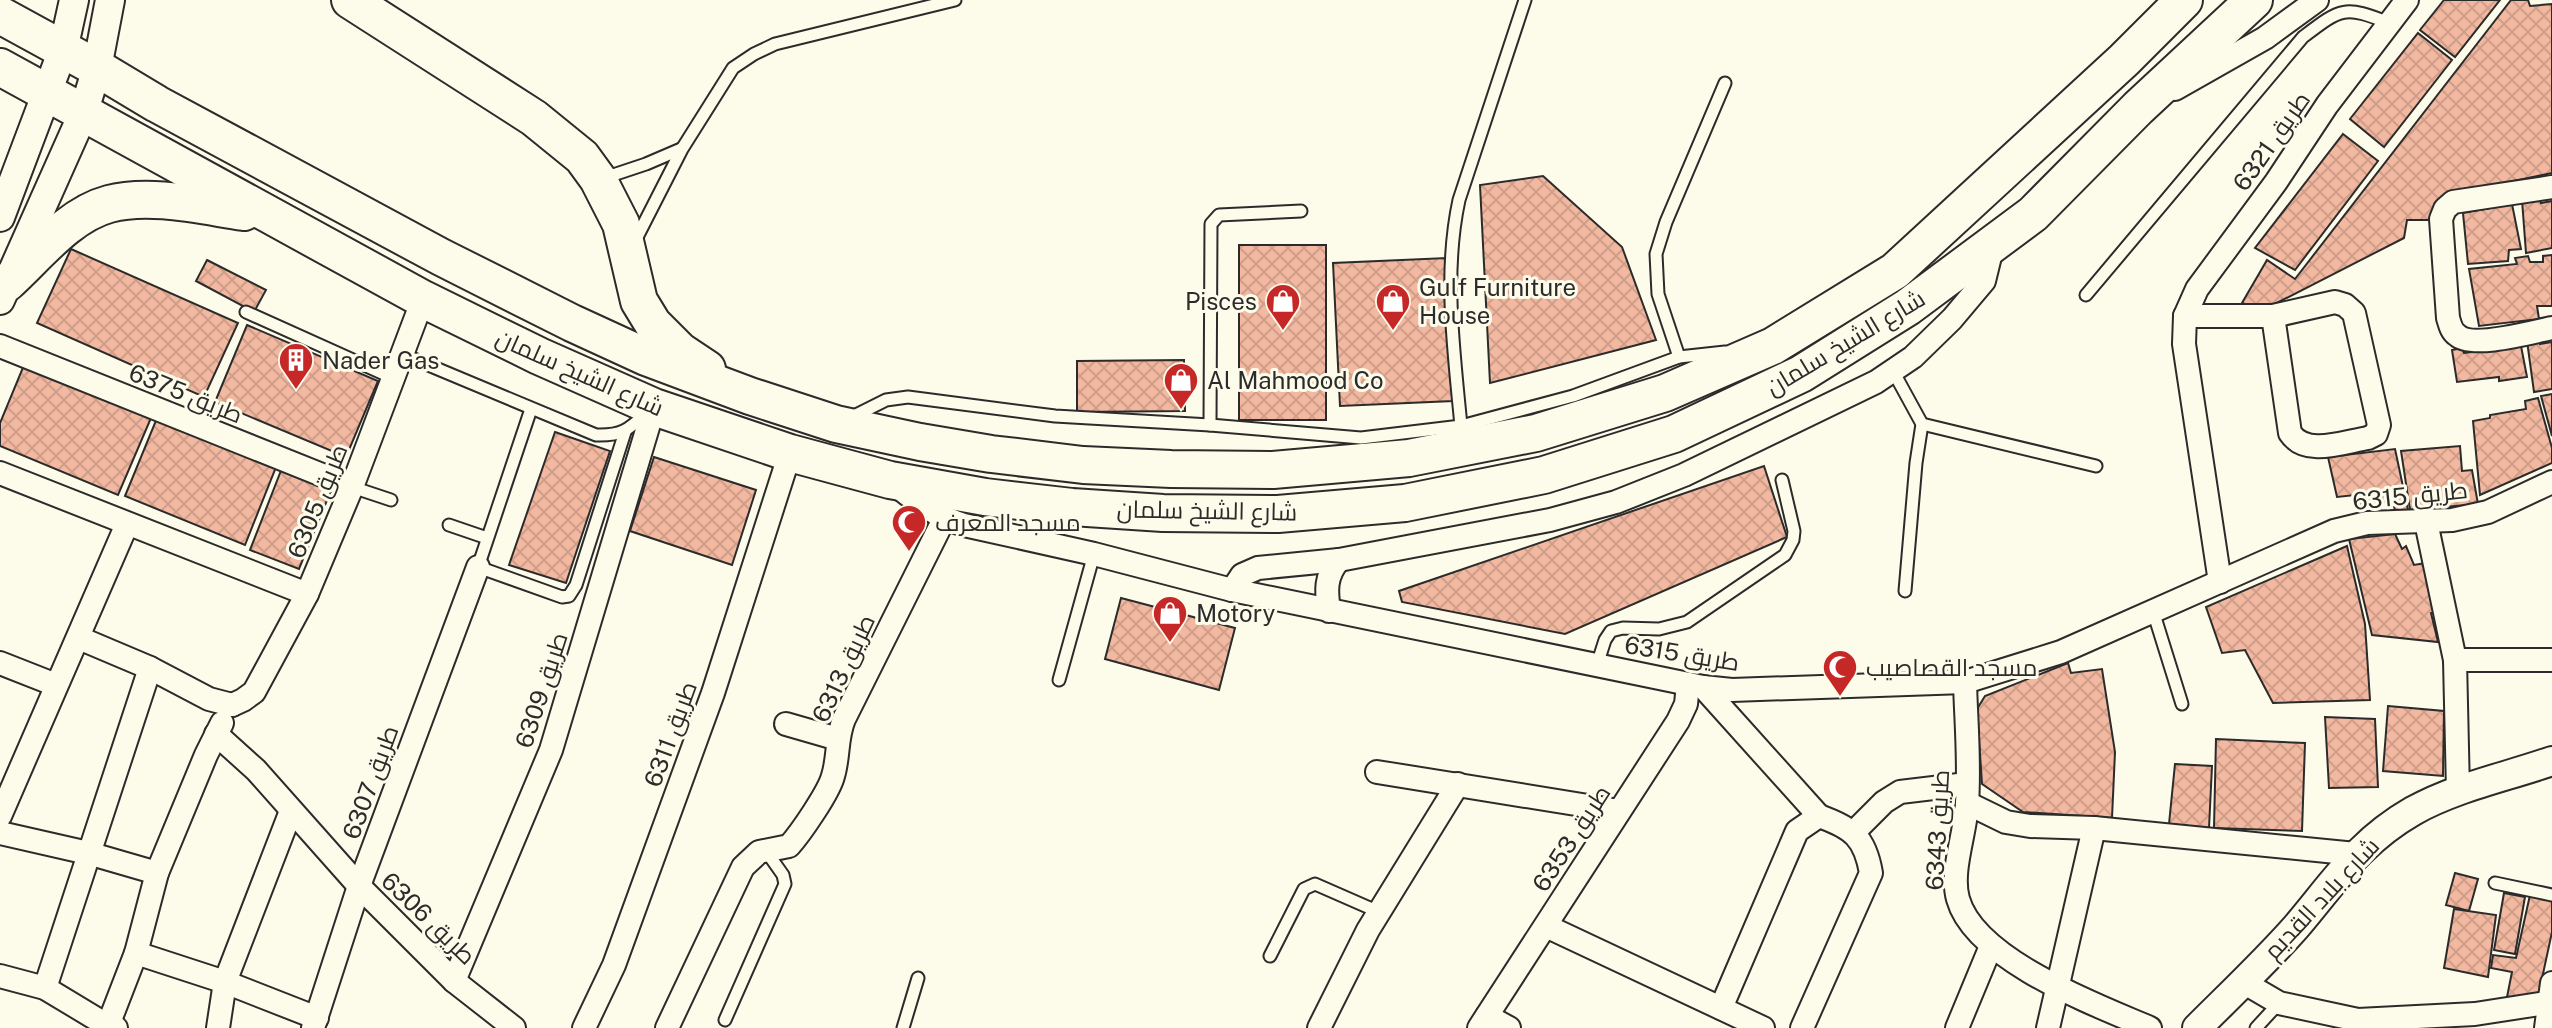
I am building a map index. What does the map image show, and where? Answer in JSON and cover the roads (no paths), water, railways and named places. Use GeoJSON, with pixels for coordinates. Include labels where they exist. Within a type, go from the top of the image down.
{"type":"FeatureCollection","features":[{"type":"Feature","properties":{"kind":"main road"},"geometry":{"type":"LineString","coordinates":[[350,0],[534,118],[582,157],[598,179],[621,224],[639,301],[653,324],[680,351],[750,396]]}},
{"type":"Feature","properties":{"kind":"main road","name":"شارع الشيخ سلمان"},"geometry":{"type":"LineString","coordinates":[[0,15],[184,119],[441,257],[646,357],[750,396],[836,424],[991,454],[1083,465],[1273,470],[1409,458],[1536,433],[1665,393],[1773,346],[1895,271],[2124,60],[2184,0]]}},
{"type":"Feature","properties":{"kind":"main road","name":"شارع الشيخ سلمان"},"geometry":{"type":"LineString","coordinates":[[0,67],[423,299],[539,356],[654,407],[790,453],[890,480],[985,497],[1163,513],[1278,514],[1405,503],[1544,475],[1674,434],[1801,374],[1908,307],[2033,214],[2138,108],[2254,0]]}},
{"type":"Feature","properties":{"kind":"main road"},"geometry":{"type":"LineString","coordinates":[[4,291],[57,236],[108,204],[159,200],[266,215]]}},
{"type":"Feature","properties":{"kind":"street"},"geometry":{"type":"LineString","coordinates":[[0,217],[48,94],[63,50],[74,0]]}},
{"type":"Feature","properties":{"kind":"street"},"geometry":{"type":"LineString","coordinates":[[4,291],[83,114],[97,68],[110,0]]}},
{"type":"Feature","properties":{"kind":"street"},"geometry":{"type":"LineString","coordinates":[[2138,108],[2265,38],[2317,0]]}},
{"type":"Feature","properties":{"kind":"street","name":"طريق 6321"},"geometry":{"type":"LineString","coordinates":[[2220,582],[2184,344],[2185,316],[2197,289],[2276,182],[2327,105],[2407,0]]}},
{"type":"Feature","properties":{"kind":"street"},"geometry":{"type":"LineString","coordinates":[[2552,187],[2453,202],[2445,209],[2441,219],[2448,318],[2458,337],[2468,341],[2552,328]]}},
{"type":"Feature","properties":{"kind":"street"},"geometry":{"type":"LineString","coordinates":[[1232,590],[1242,575],[1258,568],[1339,560],[1550,520],[1616,502],[1684,475],[1893,371],[1913,357],[1952,319],[1984,281],[1993,244]]}},
{"type":"Feature","properties":{"kind":"street","name":"طريق 6305"},"geometry":{"type":"LineString","coordinates":[[216,734],[232,705],[254,692],[307,594],[352,487],[423,299]]}},
{"type":"Feature","properties":{"kind":"street"},"geometry":{"type":"LineString","coordinates":[[2185,316],[2273,316],[2335,302],[2345,305],[2354,313],[2379,425],[2376,434],[2308,448],[2296,442],[2290,433],[2273,316]]}},
{"type":"Feature","properties":{"kind":"street","name":"طريق 6375"},"geometry":{"type":"LineString","coordinates":[[0,346],[352,487]]}},
{"type":"Feature","properties":{"kind":"street","name":"طريق 6309"},"geometry":{"type":"LineString","coordinates":[[454,981],[551,750],[654,407]]}},
{"type":"Feature","properties":{"kind":"street","name":"طريق 6311"},"geometry":{"type":"LineString","coordinates":[[584,1028],[614,965],[708,708],[790,453]]}},
{"type":"Feature","properties":{"kind":"street"},"geometry":{"type":"LineString","coordinates":[[0,473],[307,594]]}},
{"type":"Feature","properties":{"kind":"street","name":"طريق 6315"},"geometry":{"type":"LineString","coordinates":[[890,480],[919,504],[944,519],[1232,590],[1695,686],[1732,690],[1965,682],[2061,652],[2334,531],[2367,523],[2452,520],[2488,512],[2552,482]]}},
{"type":"Feature","properties":{"kind":"street","name":"طريق 6313"},"geometry":{"type":"LineString","coordinates":[[667,1028],[743,867],[753,856],[766,850],[784,849],[792,843],[831,783],[844,719],[944,519]]}},
{"type":"Feature","properties":{"kind":"street"},"geometry":{"type":"LineString","coordinates":[[2426,522],[2455,660],[2458,791]]}},
{"type":"Feature","properties":{"kind":"street"},"geometry":{"type":"LineString","coordinates":[[0,816],[127,524]]}},
{"type":"Feature","properties":{"kind":"street"},"geometry":{"type":"LineString","coordinates":[[1329,611],[1326,586],[1339,560]]}},
{"type":"Feature","properties":{"kind":"street","name":"طريق 6307"},"geometry":{"type":"LineString","coordinates":[[315,1023],[359,886],[478,567]]}},
{"type":"Feature","properties":{"kind":"street"},"geometry":{"type":"LineString","coordinates":[[79,638],[150,668],[209,699],[232,705]]}},
{"type":"Feature","properties":{"kind":"street"},"geometry":{"type":"LineString","coordinates":[[2455,660],[2552,660]]}},
{"type":"Feature","properties":{"kind":"street"},"geometry":{"type":"LineString","coordinates":[[0,663],[56,685]]}},
{"type":"Feature","properties":{"kind":"street"},"geometry":{"type":"LineString","coordinates":[[45,988],[150,668]]}},
{"type":"Feature","properties":{"kind":"street","name":"طريق 6343"},"geometry":{"type":"LineString","coordinates":[[1965,682],[1967,794],[1956,879],[1957,895],[1965,919],[1991,946],[2057,988],[2150,1028]]}},
{"type":"Feature","properties":{"kind":"street"},"geometry":{"type":"LineString","coordinates":[[1695,686],[1819,816],[1854,832],[1867,851],[1871,873],[1802,1028]]}},
{"type":"Feature","properties":{"kind":"street","name":"طريق 6353"},"geometry":{"type":"LineString","coordinates":[[1509,1028],[1483,1022],[1678,721],[1695,686]]}},
{"type":"Feature","properties":{"kind":"street"},"geometry":{"type":"LineString","coordinates":[[786,724],[838,739]]}},
{"type":"Feature","properties":{"kind":"street"},"geometry":{"type":"LineString","coordinates":[[0,976],[45,988],[111,1027],[136,953],[157,873],[216,734]]}},
{"type":"Feature","properties":{"kind":"street","name":"طريق 6306"},"geometry":{"type":"LineString","coordinates":[[216,734],[256,770],[359,886],[454,981],[514,1028]]}},
{"type":"Feature","properties":{"kind":"street","name":"شارع بلاد القديم"},"geometry":{"type":"LineString","coordinates":[[2197,1028],[2294,929],[2356,854],[2381,832],[2415,810],[2458,791],[2552,761]]}},
{"type":"Feature","properties":{"kind":"street"},"geometry":{"type":"LineString","coordinates":[[1377,772],[1619,811]]}},
{"type":"Feature","properties":{"kind":"street"},"geometry":{"type":"LineString","coordinates":[[1319,1028],[1379,912],[1458,784]]}},
{"type":"Feature","properties":{"kind":"street"},"geometry":{"type":"LineString","coordinates":[[1854,832],[1884,802],[1900,792],[1967,794],[2006,822],[2030,826],[2094,828],[2356,854]]}},
{"type":"Feature","properties":{"kind":"street"},"geometry":{"type":"LineString","coordinates":[[218,1028],[225,982],[291,811]]}},
{"type":"Feature","properties":{"kind":"street"},"geometry":{"type":"LineString","coordinates":[[1721,1008],[1787,849],[1797,831],[1819,816]]}},
{"type":"Feature","properties":{"kind":"street"},"geometry":{"type":"LineString","coordinates":[[2048,1028],[2094,828]]}},
{"type":"Feature","properties":{"kind":"street"},"geometry":{"type":"LineString","coordinates":[[0,833],[157,873]]}},
{"type":"Feature","properties":{"kind":"street"},"geometry":{"type":"LineString","coordinates":[[1546,926],[1763,1028]]}},
{"type":"Feature","properties":{"kind":"street"},"geometry":{"type":"LineString","coordinates":[[1957,1028],[1991,946]]}},
{"type":"Feature","properties":{"kind":"street"},"geometry":{"type":"LineString","coordinates":[[136,953],[225,982],[315,1023]]}},
{"type":"Feature","properties":{"kind":"street"},"geometry":{"type":"LineString","coordinates":[[2243,982],[2279,1003],[2323,1014],[2373,1020],[2475,1014],[2551,995],[2546,1028]]}},
{"type":"Feature","properties":{"kind":"lane"},"geometry":{"type":"LineString","coordinates":[[627,257],[682,149],[733,68],[775,44],[955,0]]}},
{"type":"Feature","properties":{"kind":"lane"},"geometry":{"type":"LineString","coordinates":[[1461,426],[1451,313],[1452,232],[1459,200],[1525,0]]}},
{"type":"Feature","properties":{"kind":"lane"},"geometry":{"type":"LineString","coordinates":[[2086,295],[2303,37],[2339,12],[2356,10],[2389,23]]}},
{"type":"Feature","properties":{"kind":"lane"},"geometry":{"type":"LineString","coordinates":[[1679,357],[1658,294],[1656,254],[1666,222],[1725,83]]}},
{"type":"Feature","properties":{"kind":"lane"},"geometry":{"type":"LineString","coordinates":[[598,179],[682,149]]}},
{"type":"Feature","properties":{"kind":"lane"},"geometry":{"type":"LineString","coordinates":[[1210,425],[1211,224],[1219,215],[1301,211]]}},
{"type":"Feature","properties":{"kind":"lane"},"geometry":{"type":"LineString","coordinates":[[246,312],[393,378]]}},
{"type":"Feature","properties":{"kind":"lane"},"geometry":{"type":"LineString","coordinates":[[836,424],[886,400],[908,397],[1055,416],[1361,438],[1461,426],[1573,396],[1679,357],[1773,346]]}},
{"type":"Feature","properties":{"kind":"lane"},"geometry":{"type":"LineString","coordinates":[[402,354],[596,435],[611,436],[625,432],[654,407]]}},
{"type":"Feature","properties":{"kind":"lane"},"geometry":{"type":"LineString","coordinates":[[1893,371],[1922,424],[1905,591]]}},
{"type":"Feature","properties":{"kind":"lane"},"geometry":{"type":"LineString","coordinates":[[531,409],[478,567],[556,595],[569,596],[574,592],[625,432]]}},
{"type":"Feature","properties":{"kind":"lane"},"geometry":{"type":"LineString","coordinates":[[1922,424],[2096,466]]}},
{"type":"Feature","properties":{"kind":"lane"},"geometry":{"type":"LineString","coordinates":[[1597,665],[1611,631],[1623,628],[1659,629],[1687,622],[1785,555],[1794,531],[1782,480]]}},
{"type":"Feature","properties":{"kind":"lane"},"geometry":{"type":"LineString","coordinates":[[352,487],[391,500]]}},
{"type":"Feature","properties":{"kind":"lane"},"geometry":{"type":"LineString","coordinates":[[449,525],[487,538]]}},
{"type":"Feature","properties":{"kind":"lane"},"geometry":{"type":"LineString","coordinates":[[1059,680],[1094,554]]}},
{"type":"Feature","properties":{"kind":"lane"},"geometry":{"type":"LineString","coordinates":[[2153,611],[2182,704]]}},
{"type":"Feature","properties":{"kind":"lane"},"geometry":{"type":"LineString","coordinates":[[725,1020],[785,884],[783,875],[766,850]]}},
{"type":"Feature","properties":{"kind":"lane"},"geometry":{"type":"LineString","coordinates":[[2495,883],[2552,895]]}},
{"type":"Feature","properties":{"kind":"lane"},"geometry":{"type":"LineString","coordinates":[[1270,956],[1304,889],[1315,884],[1379,912]]}},
{"type":"Feature","properties":{"kind":"lane"},"geometry":{"type":"LineString","coordinates":[[903,1028],[918,978]]}},
{"type":"Feature","properties":{"kind":"lane"},"geometry":{"type":"LineString","coordinates":[[2256,1028],[2279,1003]]}},
{"type":"Feature","properties":{"kind":"place","name":"Pisces"},"geometry":{"type":"Point","coordinates":[1283,332]}},
{"type":"Feature","properties":{"kind":"place","name":"Gulf Furniture House"},"geometry":{"type":"Point","coordinates":[1393,332]}},
{"type":"Feature","properties":{"kind":"place","name":"Nader Gas"},"geometry":{"type":"Point","coordinates":[296,391]}},
{"type":"Feature","properties":{"kind":"place","name":"Al Mahmood Co"},"geometry":{"type":"Point","coordinates":[1181,411]}},
{"type":"Feature","properties":{"kind":"place","name":"مسجد المعرف"},"geometry":{"type":"Point","coordinates":[909,553]}},
{"type":"Feature","properties":{"kind":"place","name":"Motory"},"geometry":{"type":"Point","coordinates":[1170,644]}},
{"type":"Feature","properties":{"kind":"place","name":"مسجد القصاصيب"},"geometry":{"type":"Point","coordinates":[1840,698]}}]}
